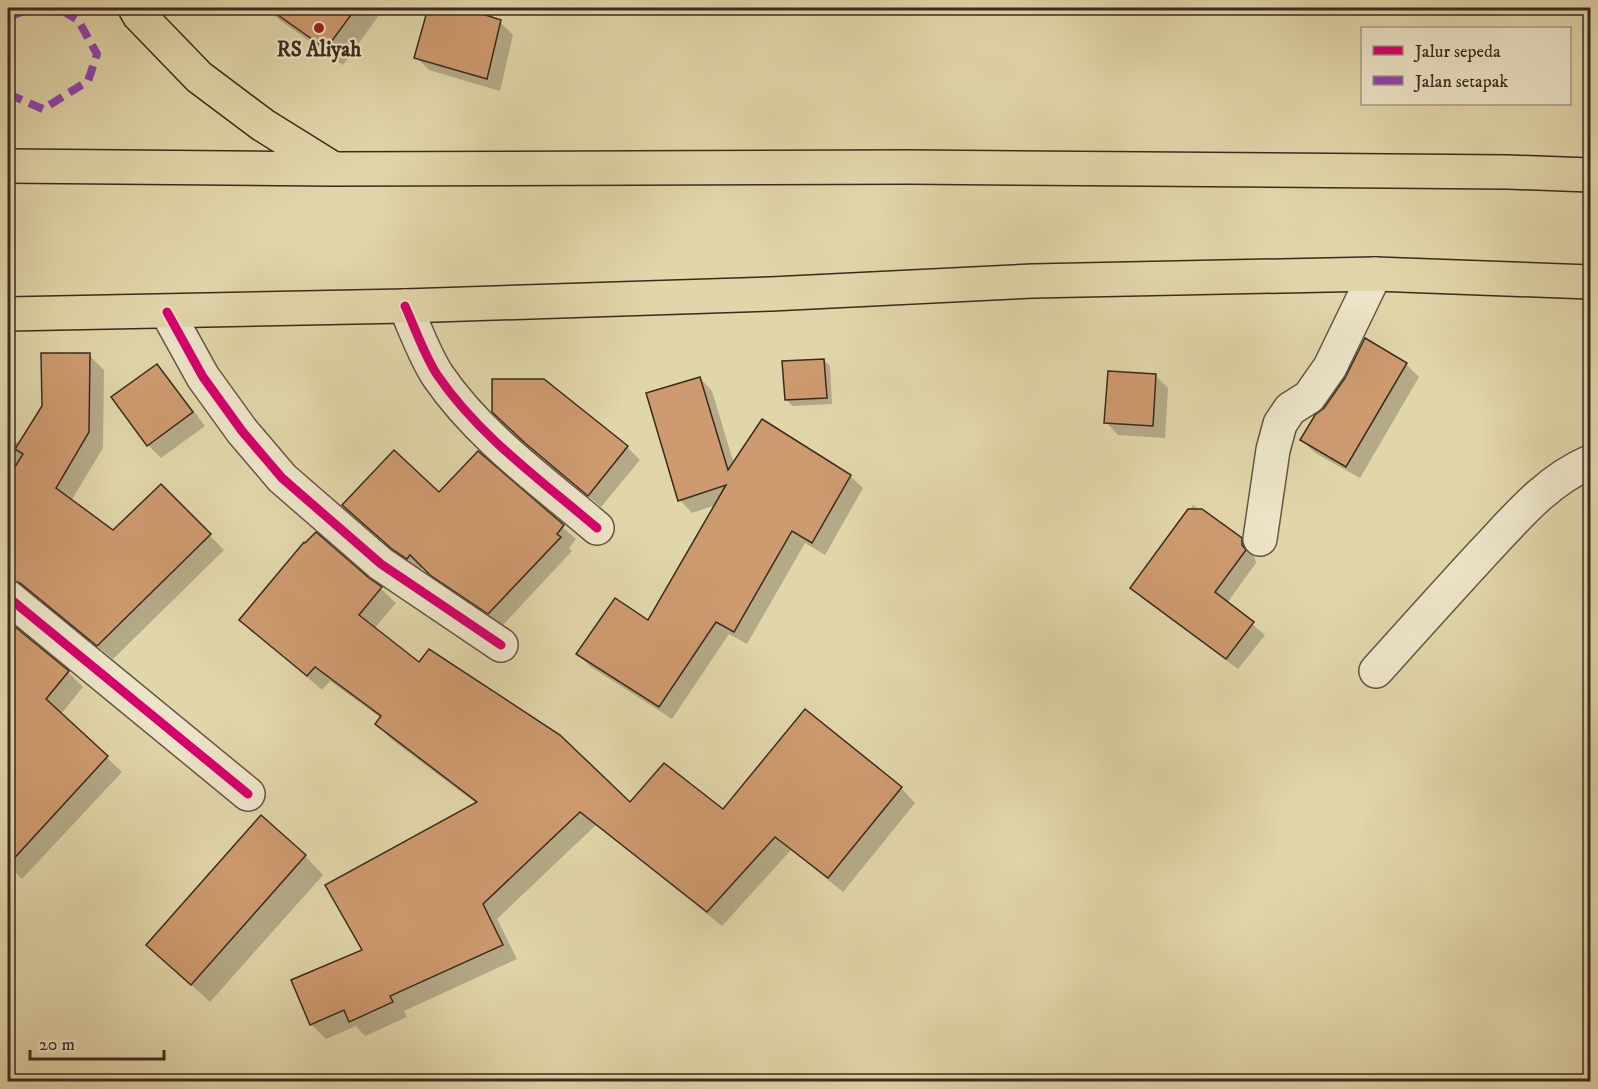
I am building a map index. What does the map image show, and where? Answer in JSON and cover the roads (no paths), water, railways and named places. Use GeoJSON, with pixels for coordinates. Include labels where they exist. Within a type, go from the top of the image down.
{"type":"FeatureCollection","features":[{"type":"Feature","properties":{"kind":"highway"},"geometry":{"type":"LineString","coordinates":[[135,8],[139,15],[199,77],[263,125],[332,169]]}},
{"type":"Feature","properties":{"kind":"highway"},"geometry":{"type":"LineString","coordinates":[[8,166],[332,169],[908,167],[1508,172],[1590,175]]}},
{"type":"Feature","properties":{"kind":"highway"},"geometry":{"type":"LineString","coordinates":[[8,314],[405,306],[771,294],[1034,281],[1375,274],[1590,282]]}},
{"type":"Feature","properties":{"kind":"street"},"geometry":{"type":"LineString","coordinates":[[1260,539],[1273,450],[1280,424],[1290,409],[1309,398],[1330,367],[1375,274]]}},
{"type":"Feature","properties":{"kind":"street"},"geometry":{"type":"LineString","coordinates":[[405,306],[437,374],[463,409],[512,455],[597,528]]}},
{"type":"Feature","properties":{"kind":"street"},"geometry":{"type":"LineString","coordinates":[[167,312],[209,386],[242,431],[282,478],[381,564],[501,645]]}},
{"type":"Feature","properties":{"kind":"street"},"geometry":{"type":"LineString","coordinates":[[1376,671],[1532,500],[1562,477],[1590,462]]}},
{"type":"Feature","properties":{"kind":"street"},"geometry":{"type":"LineString","coordinates":[[8,597],[248,794]]}},
{"type":"Feature","properties":{"kind":"place","name":"RS Aliyah"},"geometry":{"type":"Point","coordinates":[319,28]}}]}
